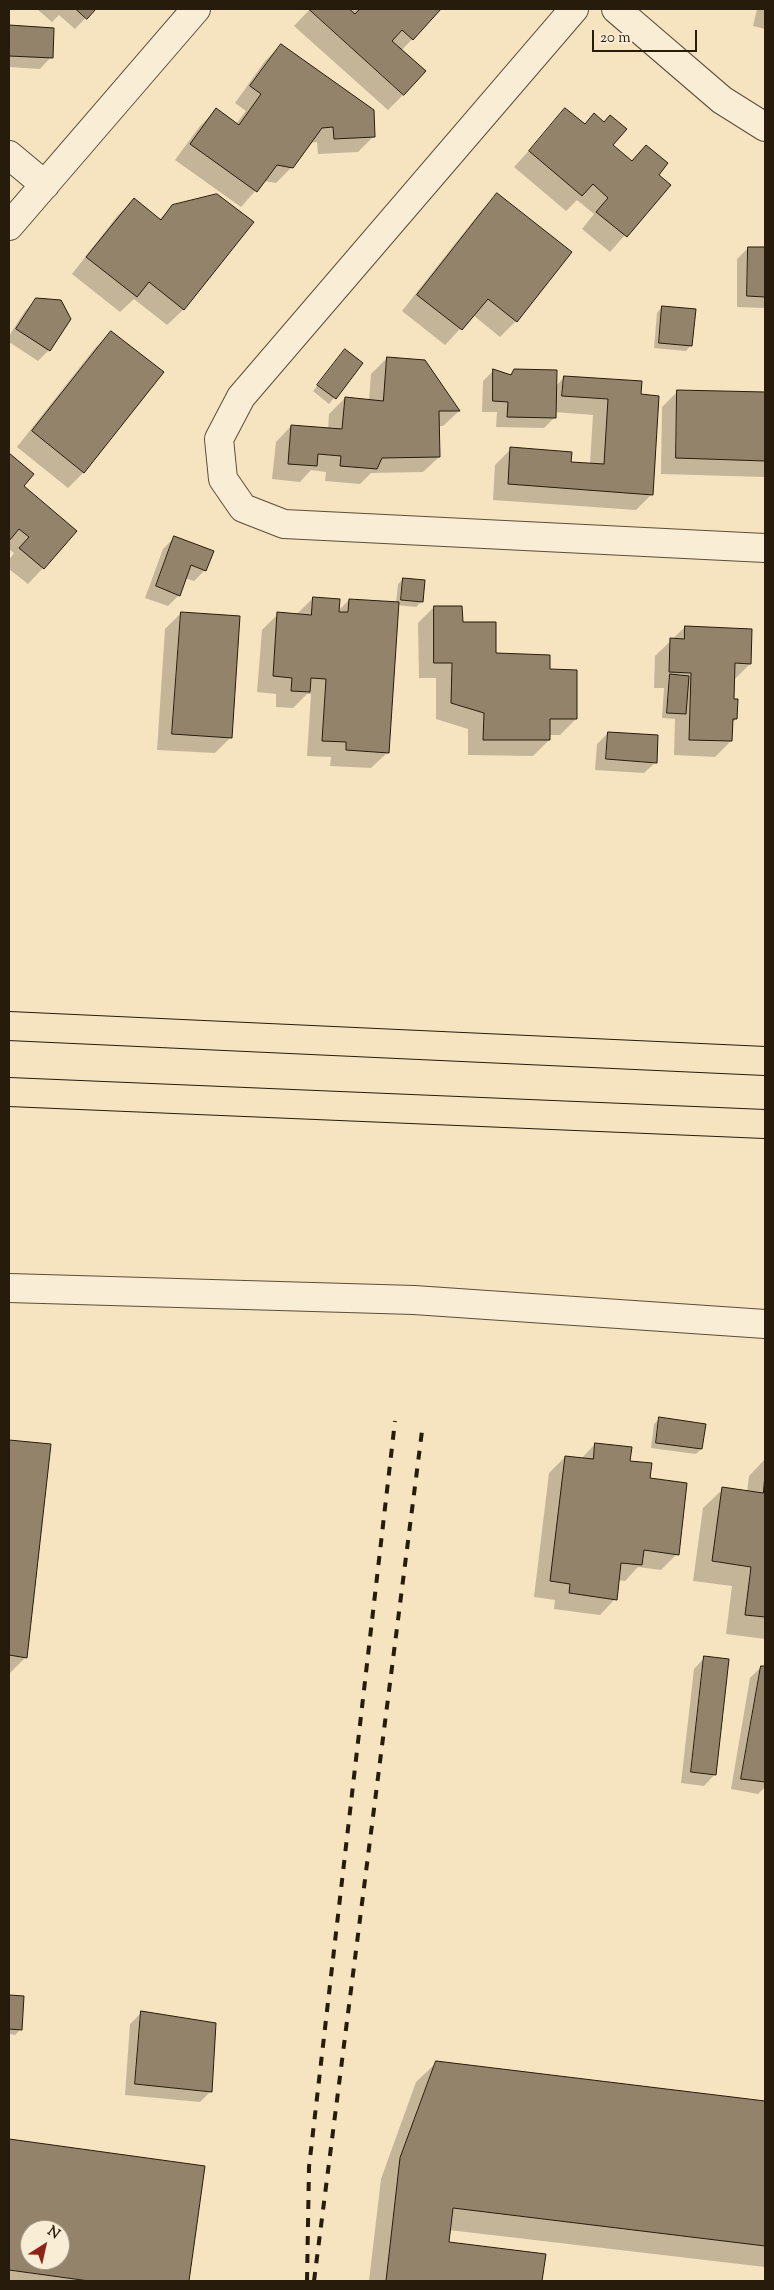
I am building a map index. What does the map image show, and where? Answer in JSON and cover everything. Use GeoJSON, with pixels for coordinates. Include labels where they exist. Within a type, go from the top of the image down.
{"type":"FeatureCollection","features":[{"type":"Feature","properties":{"kind":"highway"},"geometry":{"type":"LineString","coordinates":[[9,1026],[765,1061]]}},
{"type":"Feature","properties":{"kind":"highway"},"geometry":{"type":"LineString","coordinates":[[9,1092],[765,1124]]}},
{"type":"Feature","properties":{"kind":"street"},"geometry":{"type":"LineString","coordinates":[[9,226],[196,9]]}},
{"type":"Feature","properties":{"kind":"street"},"geometry":{"type":"LineString","coordinates":[[574,9],[241,398],[220,438],[223,479],[243,508],[284,524],[765,548]]}},
{"type":"Feature","properties":{"kind":"street"},"geometry":{"type":"LineString","coordinates":[[616,9],[722,100],[765,127]]}},
{"type":"Feature","properties":{"kind":"street"},"geometry":{"type":"LineString","coordinates":[[9,155],[45,185]]}},
{"type":"Feature","properties":{"kind":"street"},"geometry":{"type":"LineString","coordinates":[[9,1288],[414,1300],[765,1324]]}},
{"type":"Feature","properties":{"kind":"building"},"geometry":{"type":"Polygon","coordinates":[[[76,9],[96,9],[87,19],[76,9]]]}},
{"type":"Feature","properties":{"kind":"building"},"geometry":{"type":"Polygon","coordinates":[[[309,9],[349,9],[355,14],[360,9],[441,9],[413,40],[402,30],[392,41],[426,71],[404,95],[309,9]]]}},
{"type":"Feature","properties":{"kind":"building"},"geometry":{"type":"Polygon","coordinates":[[[9,25],[54,28],[53,58],[9,56],[9,25]]]}},
{"type":"Feature","properties":{"kind":"building"},"geometry":{"type":"Polygon","coordinates":[[[281,44],[374,110],[375,137],[334,139],[333,127],[322,128],[293,168],[277,165],[257,192],[190,144],[216,108],[239,125],[261,94],[250,86],[281,44]]]}},
{"type":"Feature","properties":{"kind":"building"},"geometry":{"type":"Polygon","coordinates":[[[565,108],[585,124],[594,113],[604,122],[610,115],[627,129],[613,145],[632,161],[646,145],[668,163],[659,175],[671,185],[627,237],[596,212],[608,198],[593,184],[582,196],[529,151],[565,108]]]}},
{"type":"Feature","properties":{"kind":"building"},"geometry":{"type":"Polygon","coordinates":[[[497,193],[572,252],[517,322],[488,299],[462,330],[417,295],[497,193]]]}},
{"type":"Feature","properties":{"kind":"building"},"geometry":{"type":"Polygon","coordinates":[[[217,194],[254,222],[184,310],[149,282],[137,297],[86,257],[134,198],[161,220],[172,205],[217,194]]]}},
{"type":"Feature","properties":{"kind":"building"},"geometry":{"type":"Polygon","coordinates":[[[748,247],[765,247],[765,297],[747,296],[748,247]]]}},
{"type":"Feature","properties":{"kind":"building"},"geometry":{"type":"Polygon","coordinates":[[[36,298],[61,300],[71,319],[50,351],[16,329],[36,298]]]}},
{"type":"Feature","properties":{"kind":"building"},"geometry":{"type":"Polygon","coordinates":[[[662,306],[696,309],[692,346],[659,343],[662,306]]]}},
{"type":"Feature","properties":{"kind":"building"},"geometry":{"type":"Polygon","coordinates":[[[111,331],[164,372],[84,473],[32,431],[111,331]]]}},
{"type":"Feature","properties":{"kind":"building"},"geometry":{"type":"Polygon","coordinates":[[[345,349],[363,363],[336,399],[317,385],[345,349]]]}},
{"type":"Feature","properties":{"kind":"building"},"geometry":{"type":"Polygon","coordinates":[[[387,357],[425,360],[460,411],[439,411],[440,457],[382,458],[377,469],[340,466],[341,456],[318,454],[317,466],[288,464],[291,425],[342,429],[345,397],[383,401],[387,357]]]}},
{"type":"Feature","properties":{"kind":"building"},"geometry":{"type":"Polygon","coordinates":[[[493,369],[511,375],[514,369],[557,370],[556,418],[507,417],[508,402],[493,401],[493,369]]]}},
{"type":"Feature","properties":{"kind":"building"},"geometry":{"type":"Polygon","coordinates":[[[564,376],[642,381],[641,394],[659,396],[653,495],[508,484],[510,447],[572,452],[571,462],[604,464],[608,399],[562,396],[564,376]]]}},
{"type":"Feature","properties":{"kind":"building"},"geometry":{"type":"Polygon","coordinates":[[[677,390],[765,392],[765,461],[676,458],[677,390]]]}},
{"type":"Feature","properties":{"kind":"building"},"geometry":{"type":"Polygon","coordinates":[[[9,453],[34,474],[24,486],[77,531],[44,569],[19,548],[29,537],[19,529],[9,541],[9,453]]]}},
{"type":"Feature","properties":{"kind":"building"},"geometry":{"type":"Polygon","coordinates":[[[174,536],[214,551],[206,571],[191,565],[180,596],[156,586],[174,536]]]}},
{"type":"Feature","properties":{"kind":"building"},"geometry":{"type":"Polygon","coordinates":[[[403,578],[425,580],[423,602],[401,600],[403,578]]]}},
{"type":"Feature","properties":{"kind":"building"},"geometry":{"type":"Polygon","coordinates":[[[313,597],[340,599],[339,612],[348,612],[349,599],[399,602],[389,753],[346,750],[346,742],[322,741],[326,679],[311,678],[310,692],[291,691],[292,678],[273,676],[277,612],[311,615],[313,597]]]}},
{"type":"Feature","properties":{"kind":"building"},"geometry":{"type":"Polygon","coordinates":[[[434,606],[462,606],[463,622],[496,622],[496,653],[550,655],[550,669],[577,670],[577,719],[550,719],[550,740],[483,740],[484,713],[451,703],[452,663],[434,663],[434,606]]]}},
{"type":"Feature","properties":{"kind":"building"},"geometry":{"type":"Polygon","coordinates":[[[181,612],[240,616],[232,738],[172,734],[181,612]]]}},
{"type":"Feature","properties":{"kind":"building"},"geometry":{"type":"Polygon","coordinates":[[[685,626],[752,629],[751,664],[735,663],[734,699],[738,699],[737,719],[733,719],[732,741],[689,740],[691,673],[669,672],[670,638],[684,639],[685,626]]]}},
{"type":"Feature","properties":{"kind":"building"},"geometry":{"type":"Polygon","coordinates":[[[670,674],[689,676],[686,714],[667,713],[670,674]]]}},
{"type":"Feature","properties":{"kind":"building"},"geometry":{"type":"Polygon","coordinates":[[[608,732],[658,735],[657,763],[606,759],[608,732]]]}},
{"type":"Feature","properties":{"kind":"building"},"geometry":{"type":"Polygon","coordinates":[[[659,1417],[706,1424],[702,1449],[656,1443],[659,1417]]]}},
{"type":"Feature","properties":{"kind":"building"},"geometry":{"type":"Polygon","coordinates":[[[9,1440],[51,1444],[27,1658],[9,1655],[9,1440]]]}},
{"type":"Feature","properties":{"kind":"building"},"geometry":{"type":"Polygon","coordinates":[[[595,1443],[632,1447],[630,1461],[652,1463],[650,1478],[687,1483],[679,1555],[644,1550],[642,1565],[621,1563],[617,1600],[569,1593],[570,1584],[550,1581],[565,1456],[593,1459],[595,1443]]]}},
{"type":"Feature","properties":{"kind":"building"},"geometry":{"type":"Polygon","coordinates":[[[765,1475],[765,1617],[745,1615],[751,1567],[712,1561],[722,1487],[763,1493],[765,1475]]]}},
{"type":"Feature","properties":{"kind":"building"},"geometry":{"type":"Polygon","coordinates":[[[704,1656],[729,1659],[716,1775],[691,1772],[704,1656]]]}},
{"type":"Feature","properties":{"kind":"building"},"geometry":{"type":"Polygon","coordinates":[[[761,1666],[765,1666],[765,1782],[741,1779],[761,1666]]]}},
{"type":"Feature","properties":{"kind":"building"},"geometry":{"type":"Polygon","coordinates":[[[9,1995],[24,1996],[22,2030],[9,2029],[9,1995]]]}},
{"type":"Feature","properties":{"kind":"building"},"geometry":{"type":"Polygon","coordinates":[[[141,2011],[216,2023],[212,2092],[135,2084],[141,2011]]]}},
{"type":"Feature","properties":{"kind":"building"},"geometry":{"type":"Polygon","coordinates":[[[436,2061],[765,2101],[765,2246],[453,2208],[449,2242],[546,2254],[542,2281],[386,2281],[400,2158],[436,2061]]]}},
{"type":"Feature","properties":{"kind":"building"},"geometry":{"type":"Polygon","coordinates":[[[9,2139],[205,2166],[189,2281],[89,2281],[9,2270],[9,2139]]]}},
{"type":"Feature","properties":{"kind":"railway"},"geometry":{"type":"LineString","coordinates":[[307,2281],[309,2167],[395,1421]]}},
{"type":"Feature","properties":{"kind":"railway"},"geometry":{"type":"LineString","coordinates":[[314,2281],[422,1431]]}}]}
